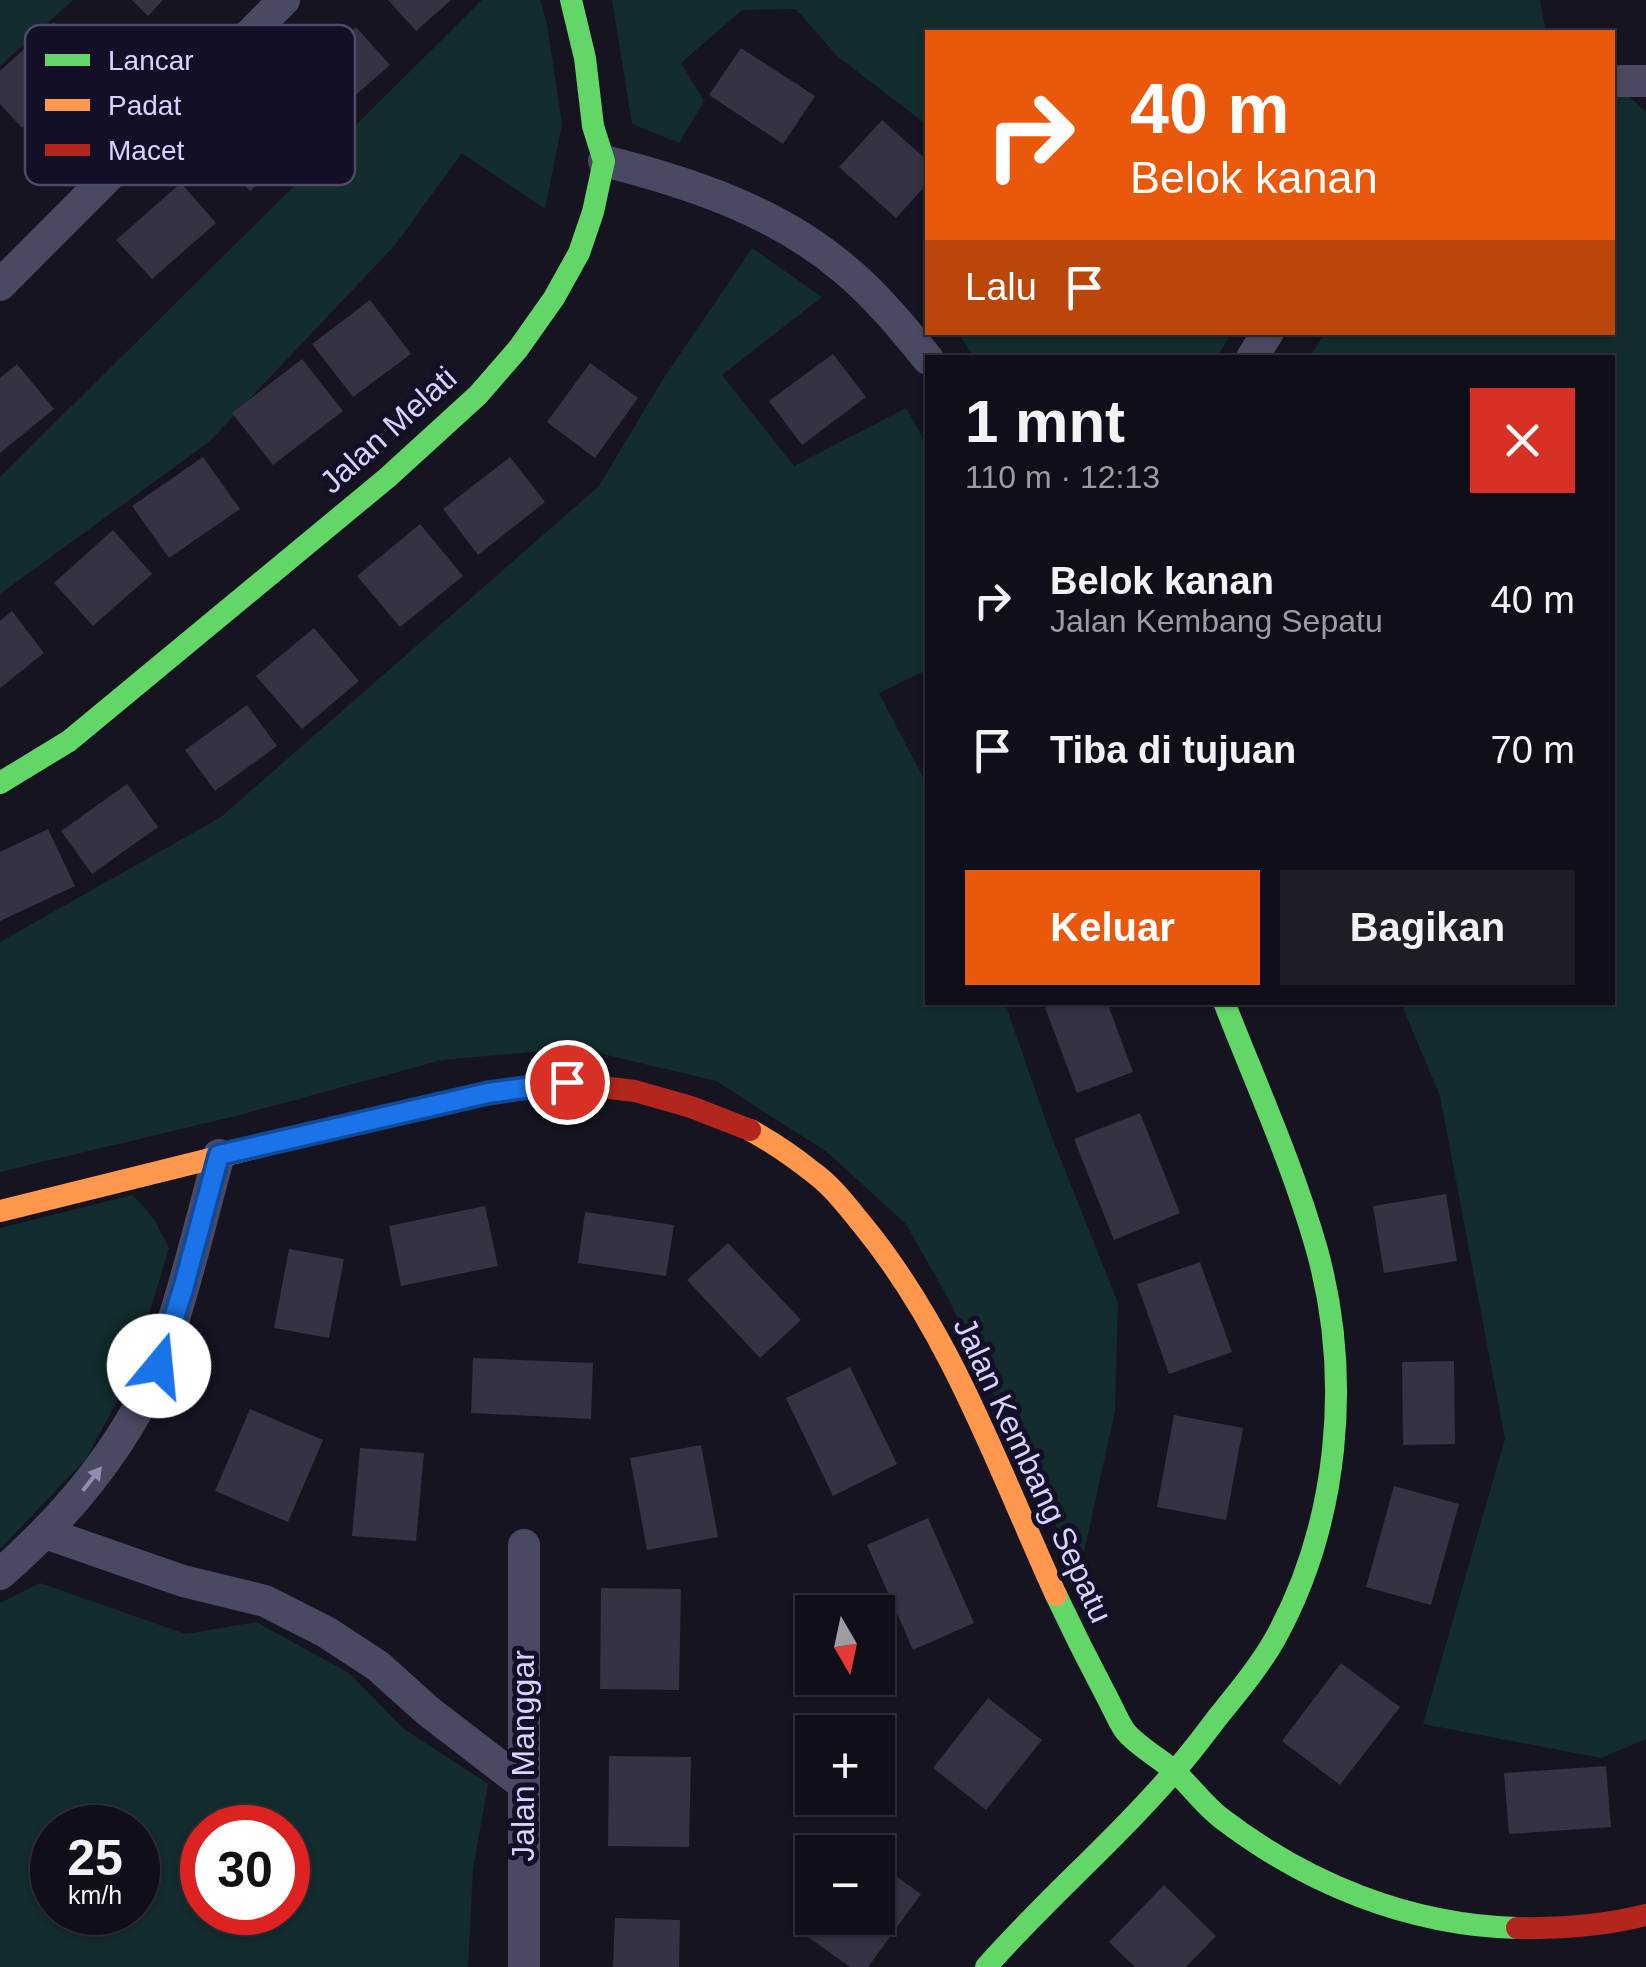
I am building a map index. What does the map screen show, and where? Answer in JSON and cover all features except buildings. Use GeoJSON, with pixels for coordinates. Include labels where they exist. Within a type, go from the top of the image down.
{"type":"FeatureCollection","features":[{"type":"Feature","properties":{"kind":"street"},"geometry":{"type":"LineString","coordinates":[[259,25],[284,0]]}},
{"type":"Feature","properties":{"kind":"street","name":"Jalan Melati"},"geometry":{"type":"LineString","coordinates":[[0,783],[69,741],[386,478],[478,395],[518,349],[554,298],[579,253],[604,161],[593,126],[585,58],[571,0]]}},
{"type":"Feature","properties":{"kind":"street"},"geometry":{"type":"LineString","coordinates":[[1615,81],[1646,81]]}},
{"type":"Feature","properties":{"kind":"street"},"geometry":{"type":"LineString","coordinates":[[604,161],[712,194],[806,241],[843,267],[876,298],[925,355]]}},
{"type":"Feature","properties":{"kind":"street"},"geometry":{"type":"LineString","coordinates":[[0,284],[99,185]]}},
{"type":"Feature","properties":{"kind":"street"},"geometry":{"type":"LineString","coordinates":[[986,1967],[1175,1772],[1253,1673],[1277,1637],[1296,1596],[1320,1521],[1330,1469],[1335,1404],[1334,1346],[1326,1287],[1310,1228],[1225,1005]]}},
{"type":"Feature","properties":{"kind":"street","name":"Jalan Kembang Sepatu"},"geometry":{"type":"LineString","coordinates":[[0,1211],[488,1093],[567,1082],[635,1090],[753,1131],[816,1174],[890,1261],[964,1386],[1081,1648],[1126,1732],[1175,1772],[1218,1816],[1324,1882],[1376,1904],[1423,1917],[1477,1927],[1550,1929],[1610,1924],[1646,1915]]}},
{"type":"Feature","properties":{"kind":"street"},"geometry":{"type":"LineString","coordinates":[[0,1574],[45,1533],[94,1479],[132,1422],[159,1366],[219,1155]]}},
{"type":"Feature","properties":{"kind":"street"},"geometry":{"type":"LineString","coordinates":[[45,1533],[183,1581],[265,1601],[326,1632],[378,1666],[523,1784]]}},
{"type":"Feature","properties":{"kind":"street","name":"Jalan Manggar"},"geometry":{"type":"LineString","coordinates":[[524,1545],[524,1967]]}},
{"type":"Feature","properties":{"kind":"green space"},"geometry":{"type":"Polygon","coordinates":[[[0,0],[73,0],[45,25],[25,25],[25,43],[0,66],[0,0]]]}},
{"type":"Feature","properties":{"kind":"green space"},"geometry":{"type":"Polygon","coordinates":[[[482,0],[540,0],[562,124],[545,209],[462,153],[395,245],[209,442],[0,594],[0,477],[295,185],[355,185],[355,126],[482,0]]]}},
{"type":"Feature","properties":{"kind":"green space"},"geometry":{"type":"Polygon","coordinates":[[[612,0],[1540,0],[1546,30],[925,30],[925,123],[837,56],[796,9],[742,10],[681,63],[704,101],[679,143],[632,124],[612,0]]]}},
{"type":"Feature","properties":{"kind":"green space"},"geometry":{"type":"Polygon","coordinates":[[[1615,84],[1646,112],[1646,1739],[1601,1758],[1423,1724],[1505,1439],[1440,1096],[1402,1005],[1615,1005],[1615,355],[1311,355],[1324,335],[1615,335],[1615,84]]]}},
{"type":"Feature","properties":{"kind":"green space"},"geometry":{"type":"Polygon","coordinates":[[[752,248],[822,297],[722,375],[794,466],[906,408],[925,441],[925,671],[879,693],[925,781],[925,1005],[1006,1005],[1049,1130],[1118,1303],[1115,1411],[1079,1575],[948,1298],[906,1224],[827,1152],[716,1081],[577,1048],[442,1060],[236,1116],[0,1172],[0,942],[221,817],[599,486],[663,379],[752,248]]]}},
{"type":"Feature","properties":{"kind":"green space"},"geometry":{"type":"Polygon","coordinates":[[[959,335],[1230,335],[1219,355],[972,355],[959,335]]]}},
{"type":"Feature","properties":{"kind":"green space"},"geometry":{"type":"Polygon","coordinates":[[[133,1195],[154,1219],[169,1248],[130,1377],[86,1459],[0,1549],[0,1228],[133,1195]]]}},
{"type":"Feature","properties":{"kind":"green space"},"geometry":{"type":"Polygon","coordinates":[[[40,1583],[186,1634],[256,1622],[349,1673],[404,1729],[488,1784],[473,1869],[468,1967],[0,1967],[0,1603],[40,1583]]]}},
{"type":"Feature","properties":{"kind":"traffic: fast"},"geometry":{"type":"LineString","coordinates":[[0,783],[69,741],[387,478],[478,395],[518,349],[554,298],[579,253],[604,161],[593,126],[585,58],[571,0]]}},
{"type":"Feature","properties":{"kind":"traffic: fast"},"geometry":{"type":"LineString","coordinates":[[986,1967],[1157,1791],[1255,1669],[1297,1594],[1326,1498],[1336,1398],[1328,1298],[1297,1187],[1225,1005]]}},
{"type":"Feature","properties":{"kind":"traffic: fast"},"geometry":{"type":"LineString","coordinates":[[1056,1595],[1125,1731],[1173,1770],[1208,1807],[1254,1842],[1288,1863],[1361,1897],[1437,1919],[1517,1928]]}},
{"type":"Feature","properties":{"kind":"traffic: slow"},"geometry":{"type":"LineString","coordinates":[[0,1211],[331,1129]]}},
{"type":"Feature","properties":{"kind":"traffic: slow"},"geometry":{"type":"LineString","coordinates":[[750,1130],[827,1184],[893,1265],[947,1355],[1056,1595]]}},
{"type":"Feature","properties":{"kind":"traffic: jam"},"geometry":{"type":"LineString","coordinates":[[331,1129],[487,1093],[567,1083],[635,1091],[750,1130]]}},
{"type":"Feature","properties":{"kind":"traffic: jam"},"geometry":{"type":"LineString","coordinates":[[1517,1928],[1582,1926],[1646,1915]]}},
{"type":"Feature","properties":{"kind":"route"},"geometry":{"type":"LineString","coordinates":[[159,1366],[219,1155],[488,1093],[567,1082]]}}]}
